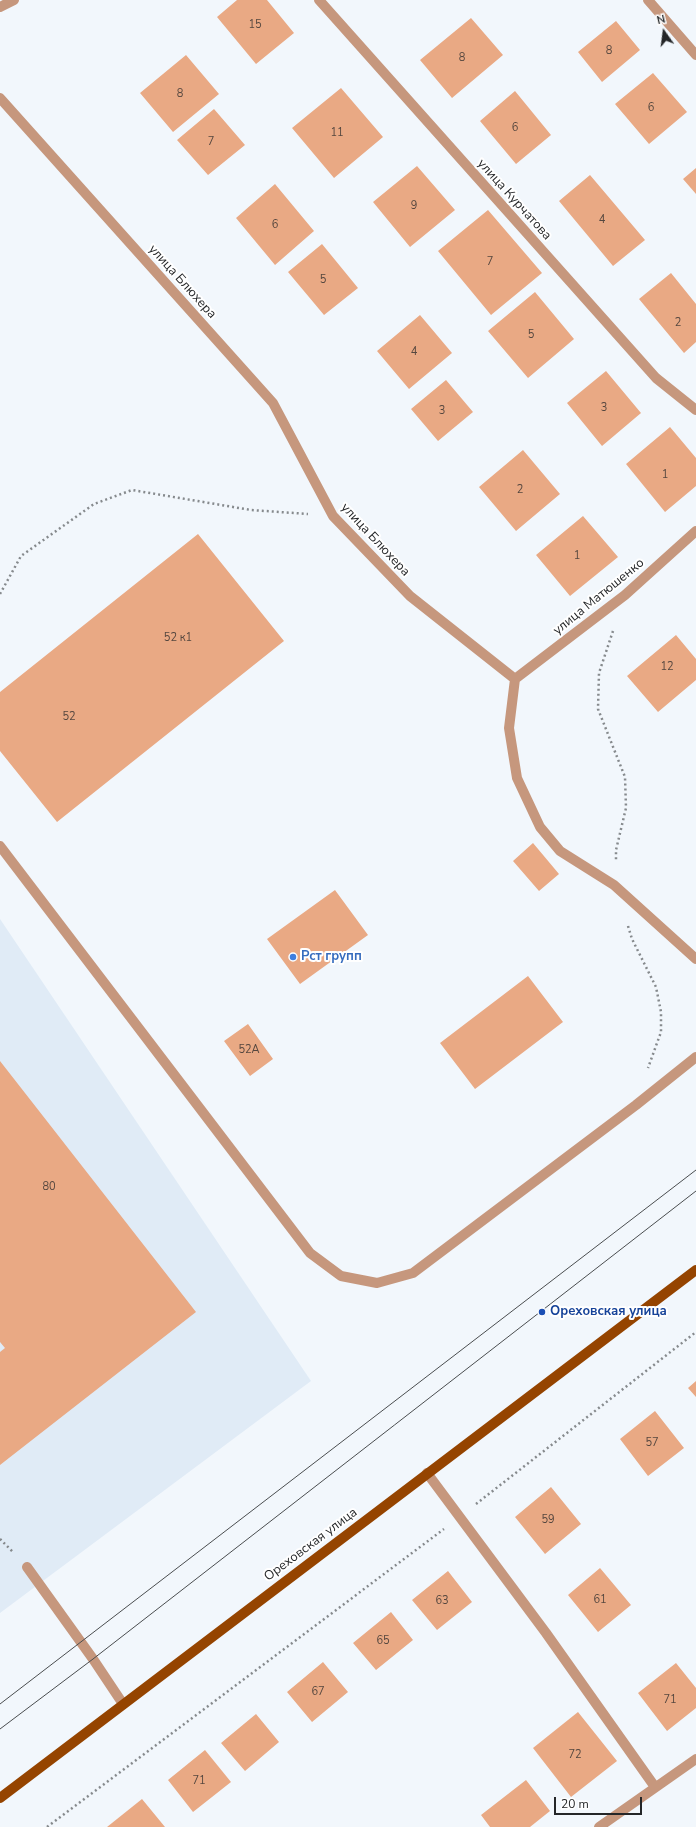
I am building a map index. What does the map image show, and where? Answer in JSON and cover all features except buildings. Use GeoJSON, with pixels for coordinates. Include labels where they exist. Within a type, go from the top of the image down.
{"type":"FeatureCollection","features":[{"type":"Feature","properties":{"kind":"main road","name":"Ореховская улица"},"geometry":{"type":"LineString","coordinates":[[0,1798],[696,1270]]}},
{"type":"Feature","properties":{"kind":"street"},"geometry":{"type":"LineString","coordinates":[[0,8],[14,0]]}},
{"type":"Feature","properties":{"kind":"street","name":"улица Курчатова"},"geometry":{"type":"LineString","coordinates":[[320,0],[656,378],[696,410]]}},
{"type":"Feature","properties":{"kind":"street"},"geometry":{"type":"LineString","coordinates":[[648,0],[696,55]]}},
{"type":"Feature","properties":{"kind":"street","name":"улица Блюхера"},"geometry":{"type":"LineString","coordinates":[[0,98],[273,403],[333,516],[410,596],[515,679]]}},
{"type":"Feature","properties":{"kind":"street","name":"улица Матюшенко"},"geometry":{"type":"LineString","coordinates":[[515,679],[626,595],[696,531]]}},
{"type":"Feature","properties":{"kind":"street"},"geometry":{"type":"LineString","coordinates":[[515,679],[509,728],[517,778],[540,827],[560,851],[614,885],[696,959]]}},
{"type":"Feature","properties":{"kind":"street"},"geometry":{"type":"LineString","coordinates":[[0,846],[310,1253],[341,1276],[377,1283],[413,1273],[636,1105],[696,1057]]}},
{"type":"Feature","properties":{"kind":"street"},"geometry":{"type":"LineString","coordinates":[[427,1473],[546,1634],[655,1787]]}},
{"type":"Feature","properties":{"kind":"street"},"geometry":{"type":"LineString","coordinates":[[27,1566],[123,1704]]}},
{"type":"Feature","properties":{"kind":"street"},"geometry":{"type":"LineString","coordinates":[[599,1827],[696,1759]]}},
{"type":"Feature","properties":{"kind":"path"},"geometry":{"type":"LineString","coordinates":[[0,594],[21,556],[94,504],[132,490],[251,510],[333,516]]}},
{"type":"Feature","properties":{"kind":"path"},"geometry":{"type":"LineString","coordinates":[[613,630],[599,673],[598,709],[625,777],[626,808],[616,850],[614,885]]}},
{"type":"Feature","properties":{"kind":"path"},"geometry":{"type":"LineString","coordinates":[[625,919],[632,939],[656,987],[661,1012],[661,1032],[648,1069]]}},
{"type":"Feature","properties":{"kind":"path"},"geometry":{"type":"LineString","coordinates":[[47,1827],[460,1517],[696,1332]]}},
{"type":"Feature","properties":{"kind":"shaded area"},"geometry":{"type":"Polygon","coordinates":[[[0,919],[311,1381],[0,1613],[0,919]]]}},
{"type":"Feature","properties":{"kind":"tram line"},"geometry":{"type":"LineString","coordinates":[[0,1704],[696,1170]]}},
{"type":"Feature","properties":{"kind":"tram line"},"geometry":{"type":"LineString","coordinates":[[0,1729],[93,1659],[696,1191]]}},
{"type":"Feature","properties":{"kind":"place","name":"Рст групп"},"geometry":{"type":"Point","coordinates":[293,957]}},
{"type":"Feature","properties":{"kind":"place","name":"Ореховская улица"},"geometry":{"type":"Point","coordinates":[542,1312]}}]}
